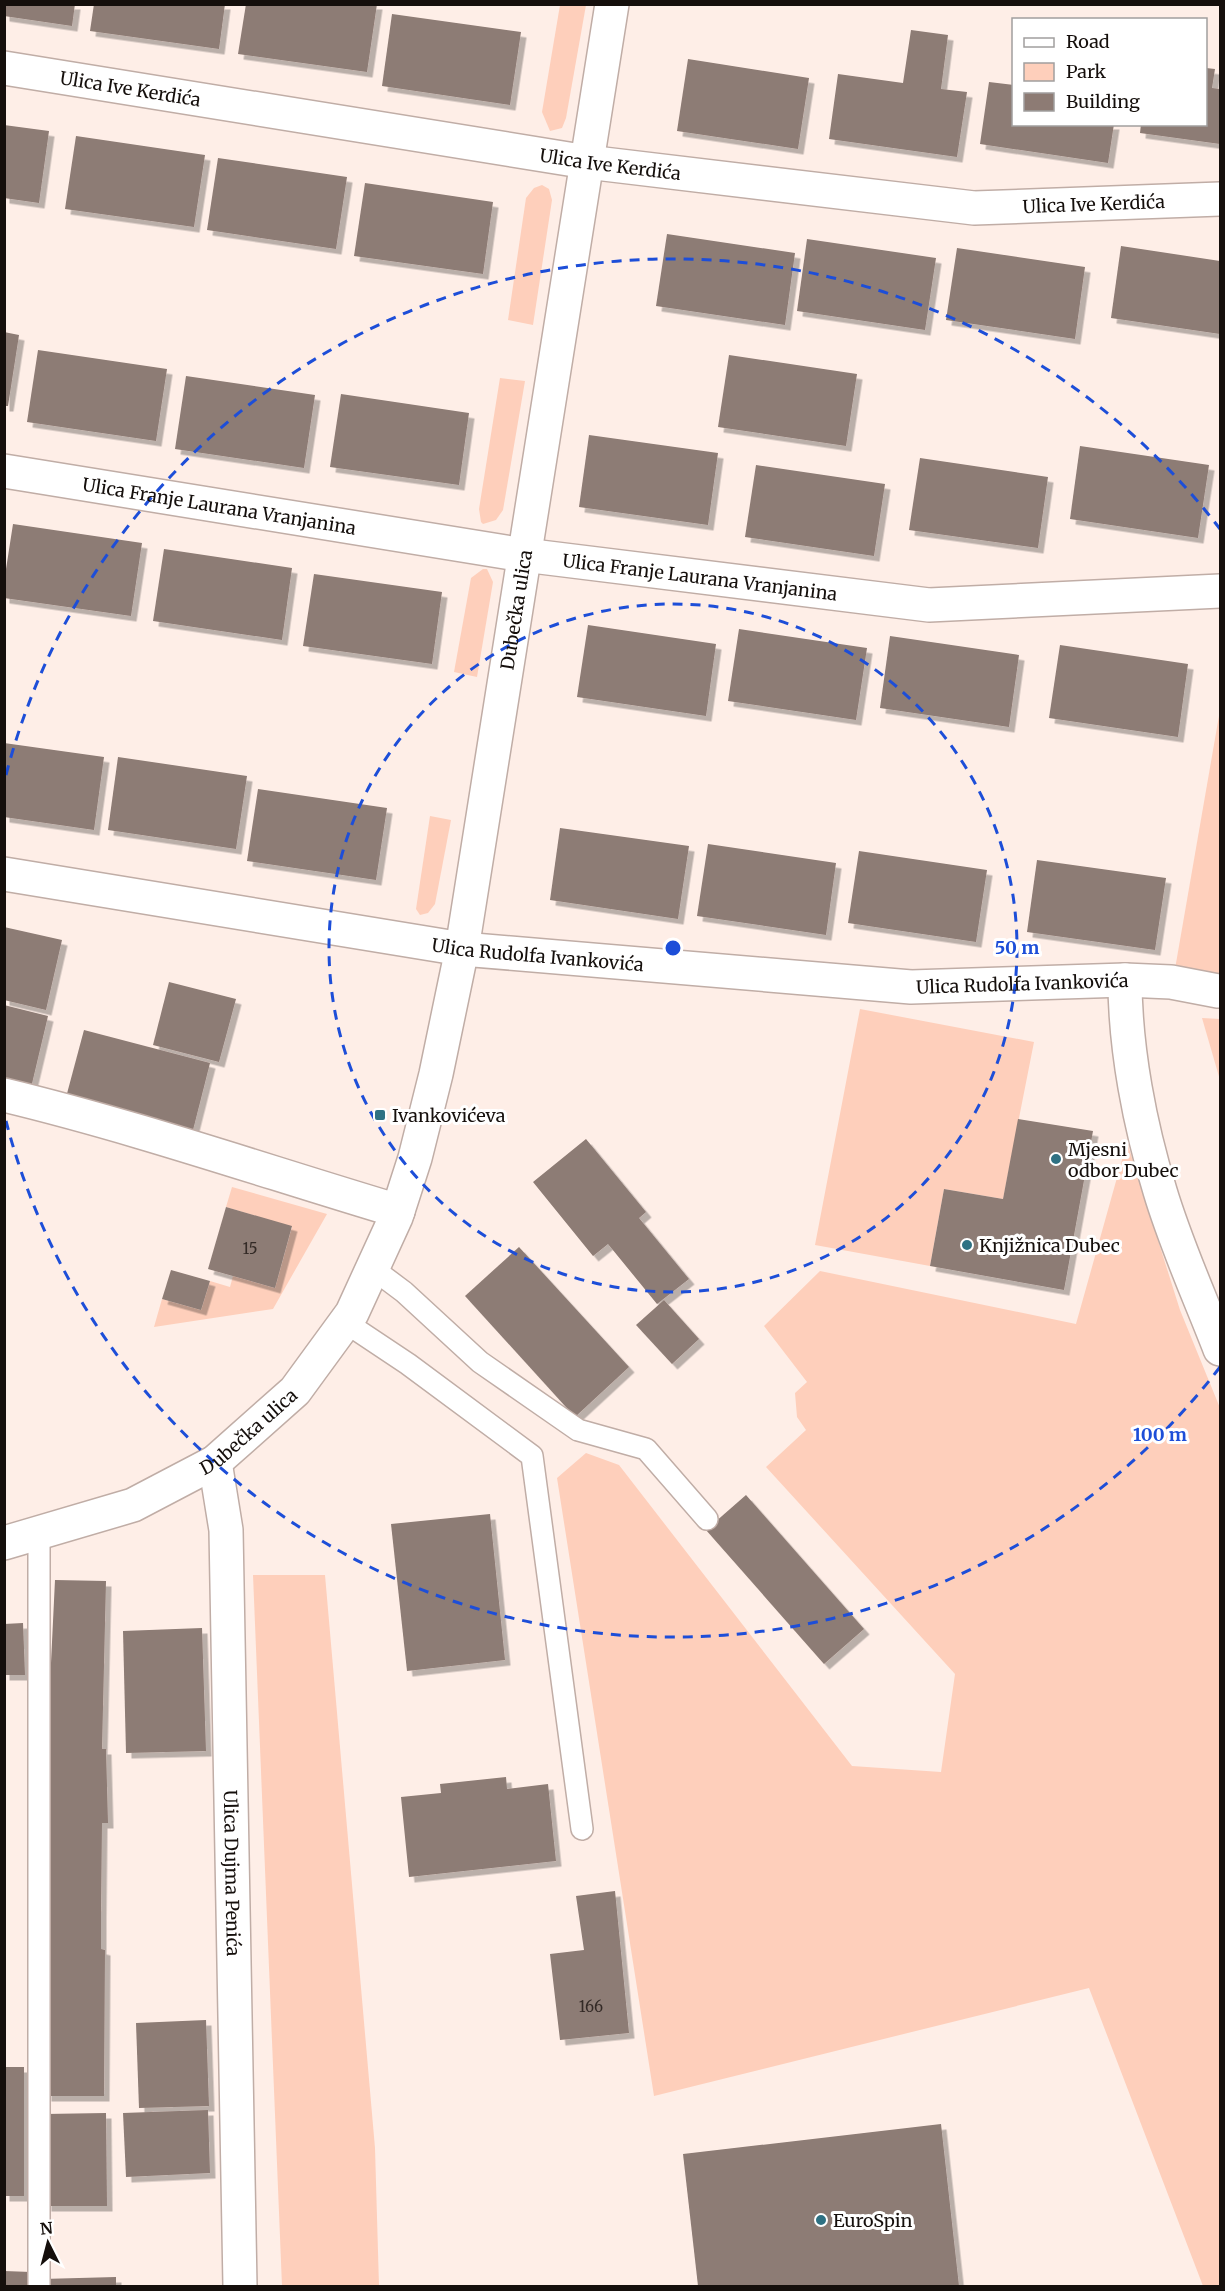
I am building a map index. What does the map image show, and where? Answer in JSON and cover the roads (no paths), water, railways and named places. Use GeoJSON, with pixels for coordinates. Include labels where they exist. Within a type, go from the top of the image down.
{"type":"FeatureCollection","features":[{"type":"Feature","properties":{"kind":"street","name":"Dubečka ulica"},"geometry":{"type":"LineString","coordinates":[[4,1542],[39,1534],[133,1505],[215,1462],[295,1391],[345,1323],[398,1211],[415,1158],[436,1074],[462,949],[612,4]]}},
{"type":"Feature","properties":{"kind":"street","name":"Ulica Ive Kerdića"},"geometry":{"type":"LineString","coordinates":[[4,68],[587,162],[974,208],[1221,199]]}},
{"type":"Feature","properties":{"kind":"street","name":"Ulica Franje Laurana Vranjanina"},"geometry":{"type":"LineString","coordinates":[[4,471],[524,555],[929,604],[1221,591]]}},
{"type":"Feature","properties":{"kind":"street","name":"Ulica Rudolfa Ivankovića"},"geometry":{"type":"LineString","coordinates":[[4,873],[462,949],[911,987],[1125,980],[1171,982],[1218,991]]}},
{"type":"Feature","properties":{"kind":"street"},"geometry":{"type":"LineString","coordinates":[[1125,980],[1130,1051],[1145,1130],[1158,1182],[1221,1349]]}},
{"type":"Feature","properties":{"kind":"street"},"geometry":{"type":"LineString","coordinates":[[4,1095],[92,1118],[398,1211]]}},
{"type":"Feature","properties":{"kind":"street","name":"Ulica Dujma Penića"},"geometry":{"type":"LineString","coordinates":[[215,1462],[226,1530],[240,2286]]}},
{"type":"Feature","properties":{"kind":"lane"},"geometry":{"type":"LineString","coordinates":[[372,1268],[404,1292],[480,1362],[578,1430],[646,1449],[707,1519]]}},
{"type":"Feature","properties":{"kind":"lane"},"geometry":{"type":"LineString","coordinates":[[345,1323],[408,1364],[532,1456],[582,1830]]}},
{"type":"Feature","properties":{"kind":"lane"},"geometry":{"type":"LineString","coordinates":[[39,1534],[39,2286]]}},
{"type":"Feature","properties":{"kind":"place","name":"Ivankovićeva"},"geometry":{"type":"Point","coordinates":[380,1115]}},
{"type":"Feature","properties":{"kind":"place","name":"Mjesni odbor Dubec"},"geometry":{"type":"Point","coordinates":[1056,1159]}},
{"type":"Feature","properties":{"kind":"place","name":"Knjižnica Dubec"},"geometry":{"type":"Point","coordinates":[967,1245]}},
{"type":"Feature","properties":{"kind":"place","name":"EuroSpin"},"geometry":{"type":"Point","coordinates":[821,2220]}}]}
